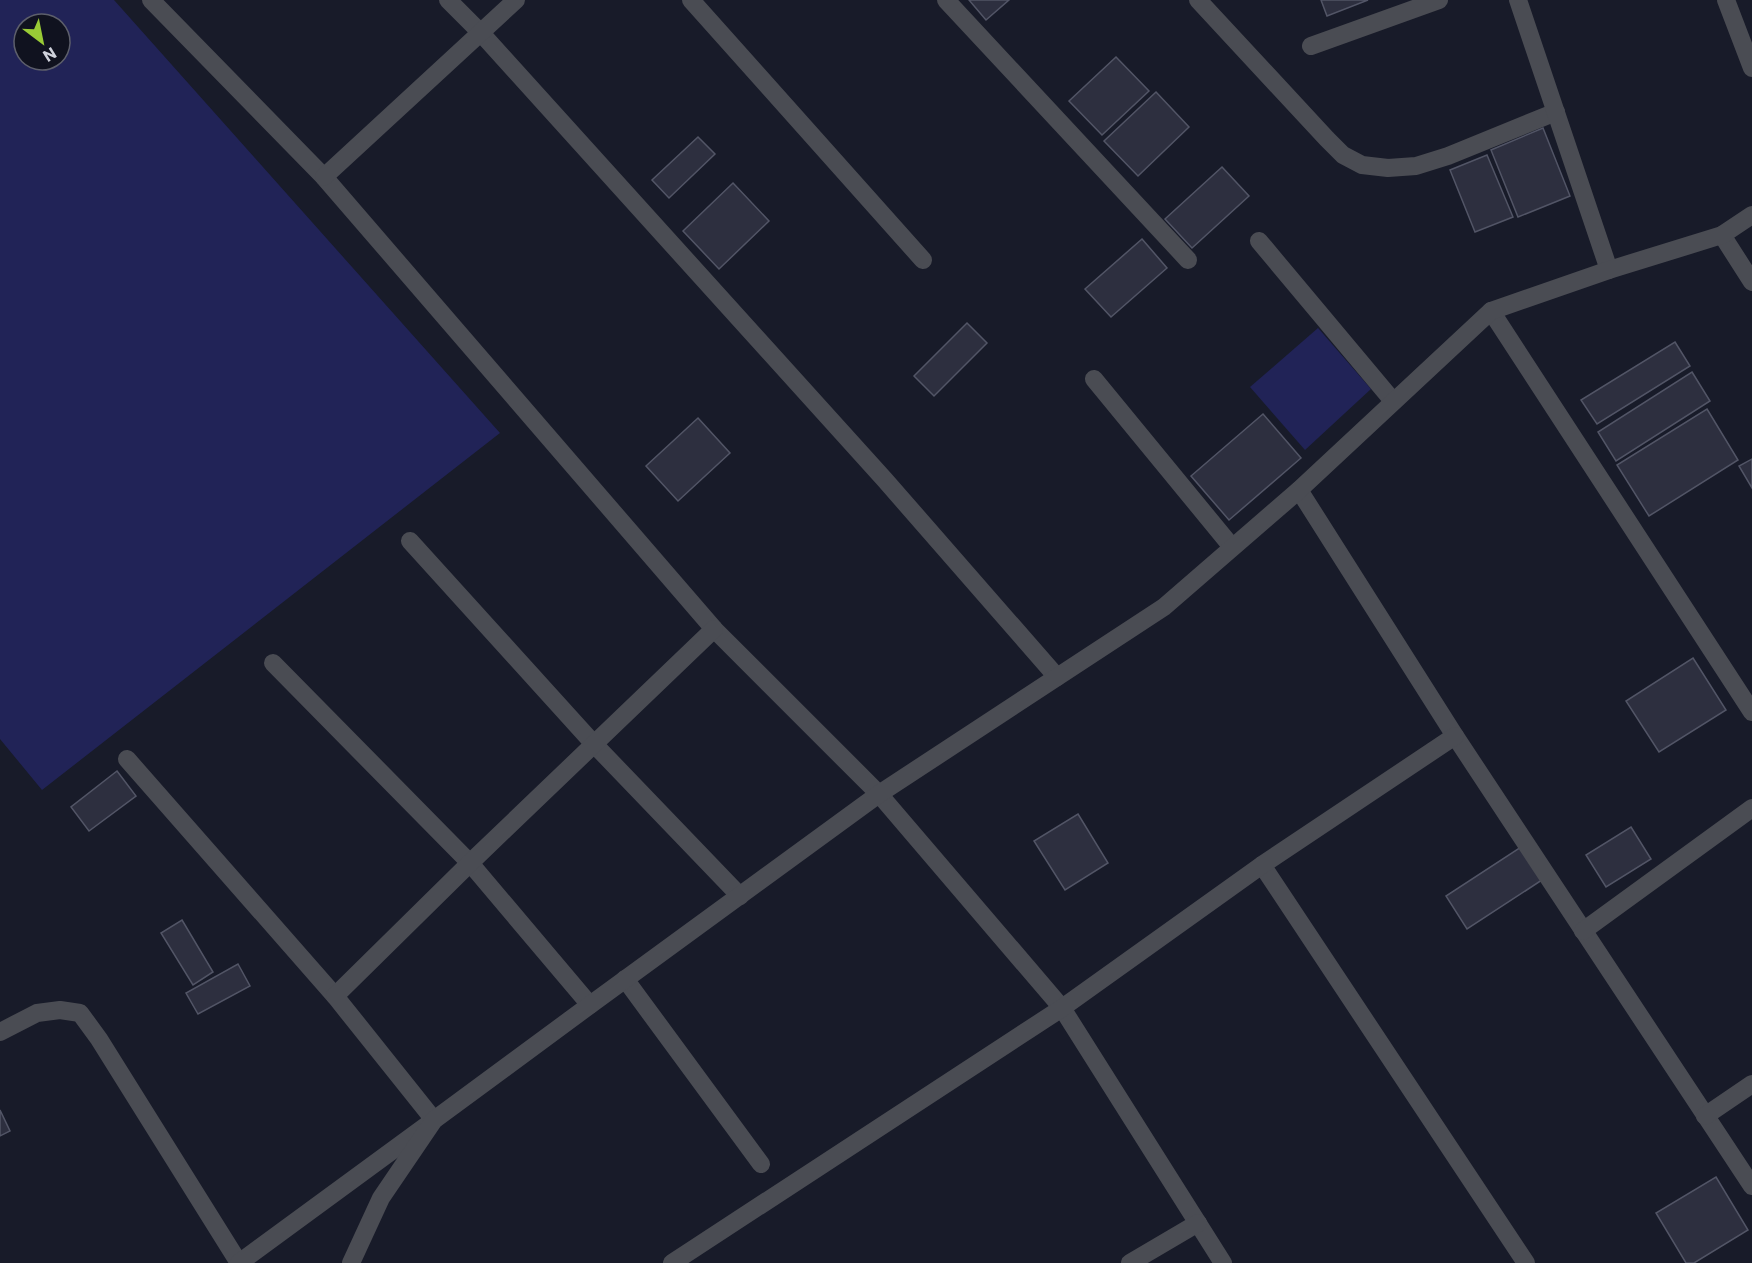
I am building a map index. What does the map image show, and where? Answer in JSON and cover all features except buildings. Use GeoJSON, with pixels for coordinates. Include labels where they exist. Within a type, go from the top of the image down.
{"type":"FeatureCollection","features":[{"type":"Feature","properties":{"kind":"street"},"geometry":{"type":"LineString","coordinates":[[150,0],[324,177],[714,629],[879,794],[1062,1008],[1223,1263]]}},
{"type":"Feature","properties":{"kind":"street"},"geometry":{"type":"LineString","coordinates":[[448,0],[481,33],[885,480],[1057,677]]}},
{"type":"Feature","properties":{"kind":"street"},"geometry":{"type":"LineString","coordinates":[[324,177],[516,0]]}},
{"type":"Feature","properties":{"kind":"street"},"geometry":{"type":"LineString","coordinates":[[691,0],[923,260]]}},
{"type":"Feature","properties":{"kind":"street"},"geometry":{"type":"LineString","coordinates":[[946,0],[1188,260]]}},
{"type":"Feature","properties":{"kind":"street"},"geometry":{"type":"LineString","coordinates":[[1198,0],[1327,140],[1343,155],[1362,165],[1388,168],[1416,166],[1448,156],[1556,112]]}},
{"type":"Feature","properties":{"kind":"street"},"geometry":{"type":"LineString","coordinates":[[1311,46],[1439,0]]}},
{"type":"Feature","properties":{"kind":"street"},"geometry":{"type":"LineString","coordinates":[[1518,0],[1609,270]]}},
{"type":"Feature","properties":{"kind":"street"},"geometry":{"type":"LineString","coordinates":[[1725,0],[1752,68]]}},
{"type":"Feature","properties":{"kind":"street"},"geometry":{"type":"LineString","coordinates":[[0,1032],[37,1013],[60,1010],[80,1013],[99,1039],[239,1263],[879,794],[1164,607],[1299,490],[1491,311],[1609,270],[1722,235],[1752,215]]}},
{"type":"Feature","properties":{"kind":"street"},"geometry":{"type":"LineString","coordinates":[[1722,235],[1752,282]]}},
{"type":"Feature","properties":{"kind":"street"},"geometry":{"type":"LineString","coordinates":[[1259,241],[1394,401]]}},
{"type":"Feature","properties":{"kind":"street"},"geometry":{"type":"LineString","coordinates":[[1491,311],[1752,712]]}},
{"type":"Feature","properties":{"kind":"street"},"geometry":{"type":"LineString","coordinates":[[1094,379],[1232,547]]}},
{"type":"Feature","properties":{"kind":"street"},"geometry":{"type":"LineString","coordinates":[[1299,490],[1455,736],[1752,1185]]}},
{"type":"Feature","properties":{"kind":"street"},"geometry":{"type":"LineString","coordinates":[[410,541],[593,743],[740,896]]}},
{"type":"Feature","properties":{"kind":"street"},"geometry":{"type":"LineString","coordinates":[[335,996],[593,743],[714,629]]}},
{"type":"Feature","properties":{"kind":"street"},"geometry":{"type":"LineString","coordinates":[[273,663],[470,863],[590,1005]]}},
{"type":"Feature","properties":{"kind":"street"},"geometry":{"type":"LineString","coordinates":[[672,1263],[1062,1008],[1262,865],[1455,736]]}},
{"type":"Feature","properties":{"kind":"street"},"geometry":{"type":"LineString","coordinates":[[127,759],[335,996],[434,1120]]}},
{"type":"Feature","properties":{"kind":"street"},"geometry":{"type":"LineString","coordinates":[[1583,931],[1752,808]]}},
{"type":"Feature","properties":{"kind":"street"},"geometry":{"type":"LineString","coordinates":[[1262,865],[1526,1263]]}},
{"type":"Feature","properties":{"kind":"street"},"geometry":{"type":"LineString","coordinates":[[625,979],[761,1164]]}},
{"type":"Feature","properties":{"kind":"street"},"geometry":{"type":"LineString","coordinates":[[1706,1116],[1752,1084]]}},
{"type":"Feature","properties":{"kind":"street"},"geometry":{"type":"LineString","coordinates":[[351,1263],[381,1198],[434,1120]]}},
{"type":"Feature","properties":{"kind":"street"},"geometry":{"type":"LineString","coordinates":[[1130,1263],[1198,1222]]}},
{"type":"Feature","properties":{"kind":"shaded area"},"geometry":{"type":"Polygon","coordinates":[[[0,0],[114,0],[500,433],[42,790],[0,739],[0,0]]]}},
{"type":"Feature","properties":{"kind":"shaded area"},"geometry":{"type":"Polygon","coordinates":[[[1318,328],[1371,389],[1305,450],[1250,387],[1318,328]]]}}]}
